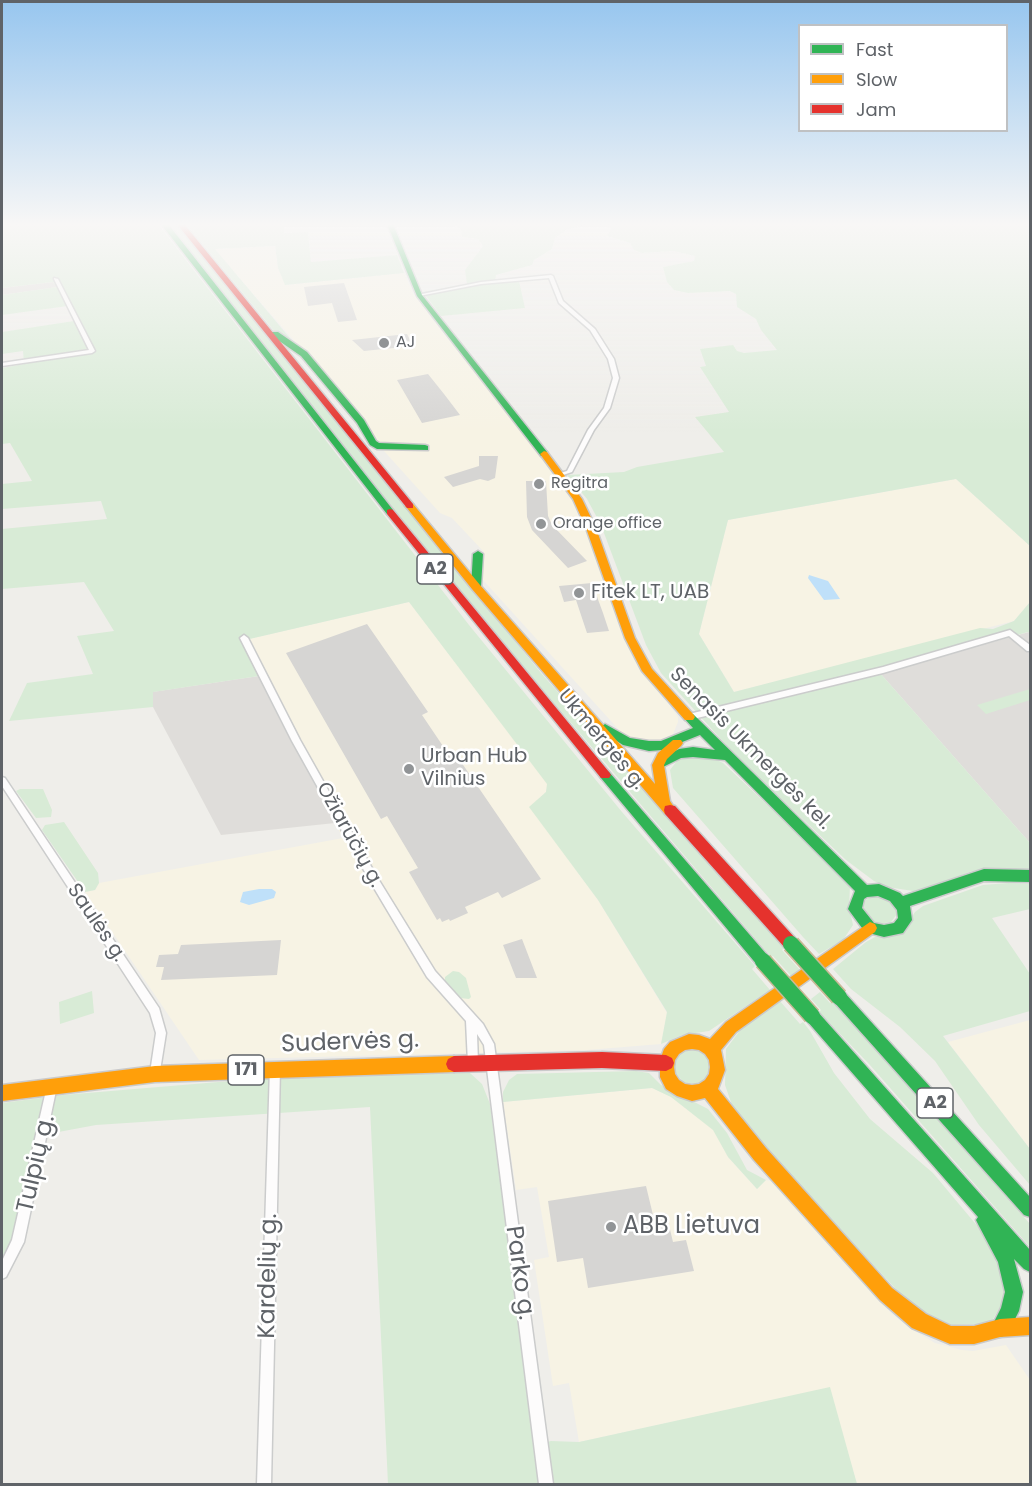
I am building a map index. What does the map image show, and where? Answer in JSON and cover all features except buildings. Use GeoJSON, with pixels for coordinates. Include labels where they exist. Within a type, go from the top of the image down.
{"type":"FeatureCollection","features":[{"type":"Feature","properties":{"kind":"main road","name":"Ukmergės g."},"geometry":{"type":"LineString","coordinates":[[218,293],[535,693],[764,961],[1030,1263]]}},
{"type":"Feature","properties":{"kind":"main road","name":"Ukmergės g."},"geometry":{"type":"LineString","coordinates":[[237,293],[476,587],[585,714],[1030,1209]]}},
{"type":"Feature","properties":{"kind":"main road","name":"Senasis Ukmergės kel."},"geometry":{"type":"LineString","coordinates":[[419,295],[560,474],[584,512],[640,660],[658,684],[701,730],[864,891]]}},
{"type":"Feature","properties":{"kind":"main road"},"geometry":{"type":"LineString","coordinates":[[255,316],[304,354],[361,422],[373,443],[377,446],[425,448]]}},
{"type":"Feature","properties":{"kind":"main road"},"geometry":{"type":"LineString","coordinates":[[476,587],[478,554]]}},
{"type":"Feature","properties":{"kind":"main road"},"geometry":{"type":"LineString","coordinates":[[585,714],[617,738],[639,745],[662,745],[677,737],[701,730]]}},
{"type":"Feature","properties":{"kind":"main road"},"geometry":{"type":"LineString","coordinates":[[677,737],[689,717]]}},
{"type":"Feature","properties":{"kind":"main road"},"geometry":{"type":"LineString","coordinates":[[664,804],[658,765],[668,749],[701,730]]}},
{"type":"Feature","properties":{"kind":"main road"},"geometry":{"type":"LineString","coordinates":[[658,765],[679,754],[693,752],[728,756]]}},
{"type":"Feature","properties":{"kind":"main road"},"geometry":{"type":"LineString","coordinates":[[901,903],[984,875],[1030,876]]}},
{"type":"Feature","properties":{"kind":"main road"},"geometry":{"type":"LineString","coordinates":[[879,890],[901,903],[906,915],[902,925],[884,931],[870,928],[855,909],[858,896],[864,891],[879,890]]}},
{"type":"Feature","properties":{"kind":"main road"},"geometry":{"type":"LineString","coordinates":[[711,1050],[731,1027],[870,928]]}},
{"type":"Feature","properties":{"kind":"main road"},"geometry":{"type":"LineString","coordinates":[[695,1041],[711,1050],[719,1071],[708,1089],[692,1092],[676,1085],[671,1079],[666,1063],[671,1048],[678,1043],[695,1041]]}},
{"type":"Feature","properties":{"kind":"main road","name":"Sudervės g."},"geometry":{"type":"LineString","coordinates":[[2,1093],[155,1074],[275,1068],[602,1060],[666,1063]]}},
{"type":"Feature","properties":{"kind":"main road"},"geometry":{"type":"LineString","coordinates":[[708,1089],[782,1177],[886,1294],[919,1321],[950,1335],[974,1335],[1000,1328],[1030,1326]]}},
{"type":"Feature","properties":{"kind":"main road"},"geometry":{"type":"LineString","coordinates":[[972,1196],[1006,1260],[1011,1277],[1013,1302],[1000,1328]]}},
{"type":"Feature","properties":{"kind":"street"},"geometry":{"type":"LineString","coordinates":[[2,365],[92,351],[63,293]]}},
{"type":"Feature","properties":{"kind":"street"},"geometry":{"type":"LineString","coordinates":[[419,295],[428,293]]}},
{"type":"Feature","properties":{"kind":"street"},"geometry":{"type":"LineString","coordinates":[[558,293],[561,302],[592,329],[611,359],[616,378],[607,408],[591,430],[569,472],[560,474]]}},
{"type":"Feature","properties":{"kind":"street"},"geometry":{"type":"LineString","coordinates":[[689,717],[883,670],[1010,633],[1030,649]]}},
{"type":"Feature","properties":{"kind":"street","name":"Ožiarūčių g."},"geometry":{"type":"LineString","coordinates":[[244,638],[296,741],[374,880],[431,974],[479,1028],[489,1044],[491,1062]]}},
{"type":"Feature","properties":{"kind":"street","name":"Saulės g."},"geometry":{"type":"LineString","coordinates":[[2,780],[155,1011],[161,1033],[155,1074]]}},
{"type":"Feature","properties":{"kind":"street"},"geometry":{"type":"LineString","coordinates":[[471,1021],[472,1062]]}},
{"type":"Feature","properties":{"kind":"street","name":"Parko g."},"geometry":{"type":"LineString","coordinates":[[491,1062],[546,1485]]}},
{"type":"Feature","properties":{"kind":"street","name":"Kardelių g."},"geometry":{"type":"LineString","coordinates":[[264,1485],[275,1068]]}},
{"type":"Feature","properties":{"kind":"street","name":"Tulpių g."},"geometry":{"type":"LineString","coordinates":[[2,1273],[18,1242],[51,1104],[52,1086]]}},
{"type":"Feature","properties":{"kind":"shaded area"},"geometry":{"type":"Polygon","coordinates":[[[253,293],[413,293],[567,489],[577,507],[632,653],[678,717],[673,734],[657,742],[628,737],[620,731],[483,580],[481,574],[484,552],[452,518],[440,513],[375,441],[305,353],[253,293]]]}},
{"type":"Feature","properties":{"kind":"shaded area"},"geometry":{"type":"Polygon","coordinates":[[[956,479],[1030,546],[1030,602],[1014,621],[734,692],[699,634],[728,520],[956,479]]]}},
{"type":"Feature","properties":{"kind":"shaded area"},"geometry":{"type":"Polygon","coordinates":[[[409,602],[548,784],[546,792],[530,807],[598,900],[667,1013],[661,1044],[587,1050],[199,1060],[85,892],[95,890],[99,883],[343,838],[240,641],[409,602]]]}},
{"type":"Feature","properties":{"kind":"shaded area"},"geometry":{"type":"Polygon","coordinates":[[[1030,633],[1030,843],[880,673],[1030,633]]]}},
{"type":"Feature","properties":{"kind":"shaded area"},"geometry":{"type":"Polygon","coordinates":[[[259,676],[335,823],[221,835],[153,707],[152,692],[259,676]]]}},
{"type":"Feature","properties":{"kind":"shaded area"},"geometry":{"type":"Polygon","coordinates":[[[1030,1020],[1030,1149],[948,1042],[1030,1020]]]}},
{"type":"Feature","properties":{"kind":"shaded area"},"geometry":{"type":"Polygon","coordinates":[[[652,1088],[671,1097],[714,1130],[728,1157],[757,1189],[766,1180],[771,1181],[892,1314],[910,1328],[935,1343],[962,1350],[973,1351],[1006,1345],[1030,1380],[1030,1484],[857,1484],[829,1388],[579,1442],[569,1383],[553,1386],[534,1260],[549,1257],[537,1187],[516,1190],[503,1102],[652,1088]]]}},
{"type":"Feature","properties":{"kind":"green space"},"geometry":{"type":"Polygon","coordinates":[[[212,293],[469,625],[622,812],[755,966],[752,969],[770,990],[709,1031],[682,1035],[661,1044],[667,1012],[598,900],[529,807],[546,792],[547,784],[409,602],[241,641],[259,676],[153,692],[153,707],[9,721],[27,683],[93,674],[77,636],[114,631],[84,582],[2,589],[2,529],[107,519],[101,501],[2,509],[2,484],[32,481],[10,443],[2,444],[2,368],[24,364],[23,351],[2,354],[2,332],[74,321],[68,306],[2,315],[2,295],[212,293]]]}},
{"type":"Feature","properties":{"kind":"green space"},"geometry":{"type":"Polygon","coordinates":[[[224,293],[232,293],[541,673],[785,948],[782,950],[800,970],[792,977],[773,956],[771,957],[531,676],[410,530],[224,293]]]}},
{"type":"Feature","properties":{"kind":"green space"},"geometry":{"type":"Polygon","coordinates":[[[243,293],[252,293],[295,344],[275,332],[243,293]]]}},
{"type":"Feature","properties":{"kind":"green space"},"geometry":{"type":"Polygon","coordinates":[[[424,293],[522,293],[525,308],[441,316],[424,293]]]}},
{"type":"Feature","properties":{"kind":"green space"},"geometry":{"type":"Polygon","coordinates":[[[1030,293],[1030,546],[956,479],[728,520],[699,634],[734,692],[980,628],[993,629],[1014,621],[1030,602],[1030,633],[880,673],[1030,843],[1030,871],[996,868],[972,871],[925,890],[913,891],[887,887],[874,881],[846,860],[738,758],[661,673],[646,645],[601,525],[587,499],[567,475],[624,472],[637,467],[724,452],[695,417],[729,412],[700,367],[706,366],[700,349],[733,345],[737,351],[744,353],[777,350],[761,330],[756,319],[737,307],[736,294],[1030,293]]]}},
{"type":"Feature","properties":{"kind":"green space"},"geometry":{"type":"Polygon","coordinates":[[[1030,689],[1030,700],[986,714],[977,705],[1030,689]]]}},
{"type":"Feature","properties":{"kind":"green space"},"geometry":{"type":"Polygon","coordinates":[[[680,757],[713,758],[723,763],[844,877],[850,886],[849,907],[853,925],[843,940],[819,954],[803,937],[673,788],[670,770],[680,757]]]}},
{"type":"Feature","properties":{"kind":"green space"},"geometry":{"type":"Polygon","coordinates":[[[43,789],[52,810],[51,817],[36,818],[16,791],[43,789]]]}},
{"type":"Feature","properties":{"kind":"green space"},"geometry":{"type":"Polygon","coordinates":[[[64,822],[98,873],[99,883],[95,890],[85,892],[42,830],[45,825],[64,822]]]}},
{"type":"Feature","properties":{"kind":"green space"},"geometry":{"type":"Polygon","coordinates":[[[1030,884],[1030,909],[992,918],[1030,974],[1030,1011],[943,1036],[1030,1149],[1030,1185],[979,1125],[935,1061],[900,1027],[851,989],[833,969],[875,937],[894,936],[903,931],[915,912],[923,906],[983,885],[1030,884]]]}},
{"type":"Feature","properties":{"kind":"green space"},"geometry":{"type":"Polygon","coordinates":[[[873,896],[886,899],[895,908],[897,914],[891,922],[879,924],[867,917],[863,906],[864,901],[873,896]]]}},
{"type":"Feature","properties":{"kind":"green space"},"geometry":{"type":"Polygon","coordinates":[[[453,971],[459,972],[466,978],[471,997],[469,999],[460,998],[445,981],[445,977],[453,971]]]}},
{"type":"Feature","properties":{"kind":"green space"},"geometry":{"type":"Polygon","coordinates":[[[92,991],[94,1013],[60,1024],[59,1002],[92,991]]]}},
{"type":"Feature","properties":{"kind":"green space"},"geometry":{"type":"Polygon","coordinates":[[[820,992],[830,1003],[833,1001],[1030,1224],[1030,1247],[869,1064],[819,1012],[821,1010],[811,999],[820,992]]]}},
{"type":"Feature","properties":{"kind":"green space"},"geometry":{"type":"Polygon","coordinates":[[[779,1000],[800,1024],[803,1022],[810,1031],[834,1073],[870,1119],[933,1173],[979,1228],[997,1256],[1005,1299],[993,1319],[984,1324],[946,1325],[907,1301],[760,1144],[732,1105],[725,1085],[726,1049],[744,1025],[779,1000]]]}},
{"type":"Feature","properties":{"kind":"green space"},"geometry":{"type":"Polygon","coordinates":[[[695,1048],[708,1058],[711,1074],[700,1084],[684,1083],[673,1070],[679,1049],[695,1048]]]}},
{"type":"Feature","properties":{"kind":"green space"},"geometry":{"type":"Polygon","coordinates":[[[636,1071],[649,1073],[661,1085],[708,1109],[727,1133],[747,1170],[766,1180],[757,1189],[728,1157],[713,1130],[671,1097],[652,1088],[503,1102],[503,1092],[509,1080],[517,1074],[636,1071]]]}},
{"type":"Feature","properties":{"kind":"green space"},"geometry":{"type":"Polygon","coordinates":[[[470,1073],[482,1084],[490,1104],[535,1445],[551,1441],[579,1442],[830,1387],[857,1484],[388,1484],[370,1107],[96,1125],[37,1136],[20,1217],[2,1267],[2,1103],[63,1095],[302,1075],[470,1073]]]}},
{"type":"Feature","properties":{"kind":"water"},"geometry":{"type":"Polygon","coordinates":[[[809,575],[828,581],[840,599],[824,600],[808,578],[809,575]]]}},
{"type":"Feature","properties":{"kind":"water"},"geometry":{"type":"Polygon","coordinates":[[[272,889],[276,892],[274,898],[249,905],[240,902],[243,892],[272,889]]]}},
{"type":"Feature","properties":{"kind":"traffic: fast"},"geometry":{"type":"LineString","coordinates":[[218,293],[390,512]]}},
{"type":"Feature","properties":{"kind":"traffic: fast"},"geometry":{"type":"LineString","coordinates":[[418,293],[544,454]]}},
{"type":"Feature","properties":{"kind":"traffic: fast"},"geometry":{"type":"LineString","coordinates":[[275,334],[304,354],[361,422],[373,443],[377,446],[425,448]]}},
{"type":"Feature","properties":{"kind":"traffic: fast"},"geometry":{"type":"LineString","coordinates":[[476,587],[478,554]]}},
{"type":"Feature","properties":{"kind":"traffic: fast"},"geometry":{"type":"LineString","coordinates":[[689,717],[864,891]]}},
{"type":"Feature","properties":{"kind":"traffic: fast"},"geometry":{"type":"LineString","coordinates":[[605,728],[627,742],[649,746],[662,745],[701,730]]}},
{"type":"Feature","properties":{"kind":"traffic: fast"},"geometry":{"type":"LineString","coordinates":[[663,762],[679,754],[693,752],[728,756]]}},
{"type":"Feature","properties":{"kind":"traffic: fast"},"geometry":{"type":"LineString","coordinates":[[605,775],[763,961]]}},
{"type":"Feature","properties":{"kind":"traffic: fast"},"geometry":{"type":"LineString","coordinates":[[901,903],[984,875],[1030,876]]}},
{"type":"Feature","properties":{"kind":"traffic: fast"},"geometry":{"type":"LineString","coordinates":[[879,890],[895,897],[904,908],[905,920],[898,929],[884,931],[870,928],[855,909],[858,896],[864,891],[879,890]]}},
{"type":"Feature","properties":{"kind":"traffic: fast"},"geometry":{"type":"LineString","coordinates":[[791,944],[839,997]]}},
{"type":"Feature","properties":{"kind":"traffic: fast"},"geometry":{"type":"LineString","coordinates":[[763,961],[812,1016]]}},
{"type":"Feature","properties":{"kind":"traffic: fast"},"geometry":{"type":"LineString","coordinates":[[839,997],[1030,1209]]}},
{"type":"Feature","properties":{"kind":"traffic: fast"},"geometry":{"type":"LineString","coordinates":[[812,1016],[1030,1263]]}},
{"type":"Feature","properties":{"kind":"traffic: fast"},"geometry":{"type":"LineString","coordinates":[[985,1220],[1006,1260],[1014,1292],[1010,1311],[1000,1328]]}},
{"type":"Feature","properties":{"kind":"traffic: slow"},"geometry":{"type":"LineString","coordinates":[[544,454],[577,499],[591,528],[630,638],[648,671],[689,717]]}},
{"type":"Feature","properties":{"kind":"traffic: slow"},"geometry":{"type":"LineString","coordinates":[[410,506],[476,587],[670,810]]}},
{"type":"Feature","properties":{"kind":"traffic: slow"},"geometry":{"type":"LineString","coordinates":[[664,804],[658,765],[662,756],[677,743]]}},
{"type":"Feature","properties":{"kind":"traffic: slow"},"geometry":{"type":"LineString","coordinates":[[711,1050],[731,1027],[870,928]]}},
{"type":"Feature","properties":{"kind":"traffic: slow"},"geometry":{"type":"LineString","coordinates":[[692,1041],[702,1043],[710,1049],[716,1057],[718,1067],[716,1077],[710,1085],[702,1091],[692,1093],[682,1091],[674,1085],[668,1077],[666,1067],[668,1057],[674,1049],[682,1043],[692,1041]]}},
{"type":"Feature","properties":{"kind":"traffic: slow"},"geometry":{"type":"LineString","coordinates":[[2,1093],[155,1074],[454,1064]]}},
{"type":"Feature","properties":{"kind":"traffic: slow"},"geometry":{"type":"LineString","coordinates":[[708,1089],[760,1154],[886,1294],[919,1321],[950,1335],[974,1335],[1000,1328],[1030,1326]]}},
{"type":"Feature","properties":{"kind":"traffic: jam"},"geometry":{"type":"LineString","coordinates":[[237,293],[410,506]]}},
{"type":"Feature","properties":{"kind":"traffic: jam"},"geometry":{"type":"LineString","coordinates":[[390,512],[605,775]]}},
{"type":"Feature","properties":{"kind":"traffic: jam"},"geometry":{"type":"LineString","coordinates":[[670,810],[791,944]]}},
{"type":"Feature","properties":{"kind":"traffic: jam"},"geometry":{"type":"LineString","coordinates":[[454,1064],[602,1060],[666,1063]]}},
{"type":"Feature","properties":{"kind":"place","name":"AJ"},"geometry":{"type":"Point","coordinates":[384,343]}},
{"type":"Feature","properties":{"kind":"place","name":"Regitra"},"geometry":{"type":"Point","coordinates":[539,484]}},
{"type":"Feature","properties":{"kind":"place","name":"Orange office"},"geometry":{"type":"Point","coordinates":[541,524]}},
{"type":"Feature","properties":{"kind":"place","name":"Fitek LT, UAB"},"geometry":{"type":"Point","coordinates":[579,593]}},
{"type":"Feature","properties":{"kind":"place","name":"Urban Hub Vilnius"},"geometry":{"type":"Point","coordinates":[409,769]}},
{"type":"Feature","properties":{"kind":"place","name":"ABB Lietuva"},"geometry":{"type":"Point","coordinates":[611,1227]}}]}
